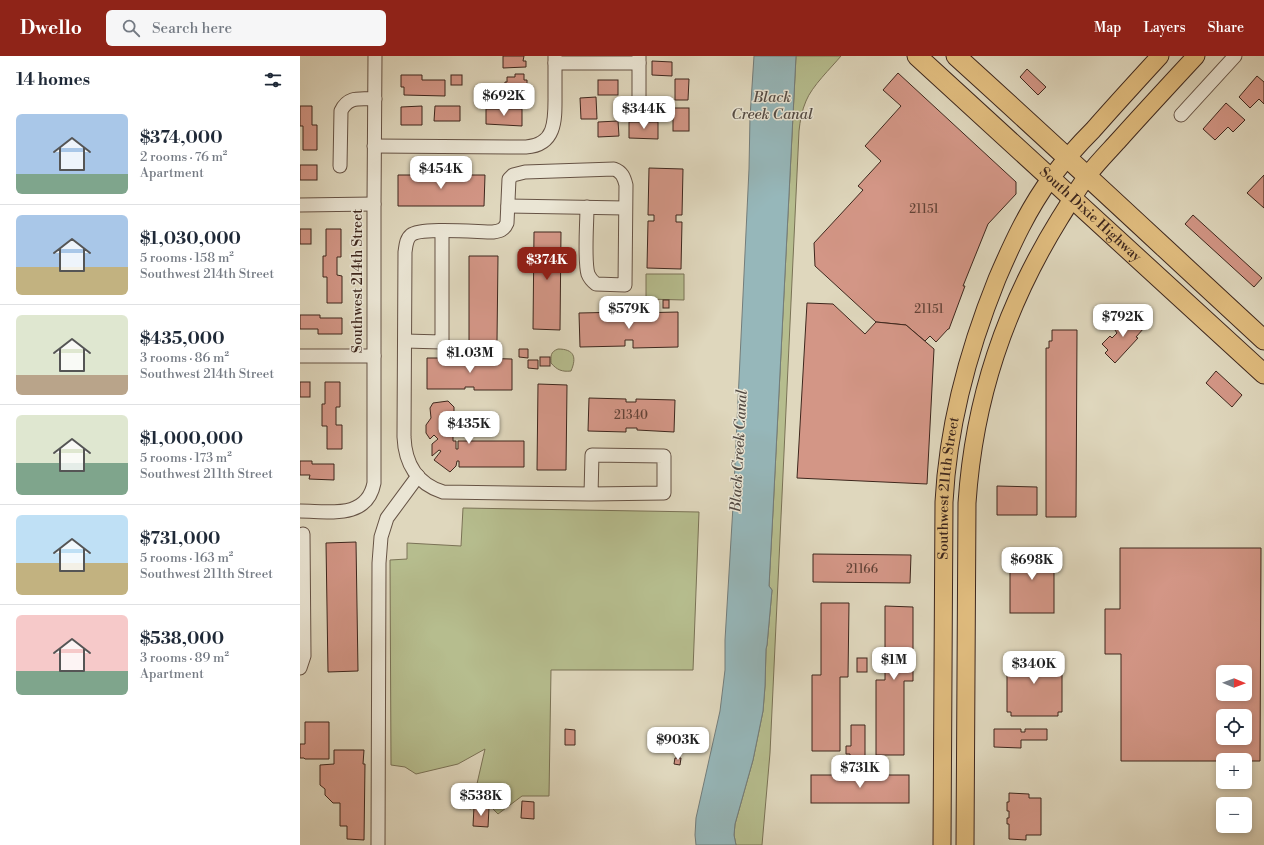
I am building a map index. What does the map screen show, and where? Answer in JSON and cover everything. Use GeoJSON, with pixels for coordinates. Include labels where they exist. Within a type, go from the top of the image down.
{"type":"FeatureCollection","features":[{"type":"Feature","properties":{"kind":"highway","name":"South Dixie Highway"},"geometry":{"type":"LineString","coordinates":[[917,56],[1264,374]]}},
{"type":"Feature","properties":{"kind":"highway","name":"South Dixie Highway"},"geometry":{"type":"LineString","coordinates":[[956,56],[1264,340]]}},
{"type":"Feature","properties":{"kind":"main road","name":"Southwest 211th Street"},"geometry":{"type":"LineString","coordinates":[[942,845],[944,515],[946,476],[962,383],[981,320],[1012,245],[1029,213],[1051,178],[1160,56]]}},
{"type":"Feature","properties":{"kind":"main road","name":"Southwest 211th Street"},"geometry":{"type":"LineString","coordinates":[[965,845],[966,532],[969,483],[975,440],[988,379],[1006,324],[1037,257],[1087,176],[1196,56]]}},
{"type":"Feature","properties":{"kind":"street","name":"Southwest 214th Street"},"geometry":{"type":"LineString","coordinates":[[300,511],[345,511],[355,509],[364,503],[371,494],[374,483],[375,56]]}},
{"type":"Feature","properties":{"kind":"street"},"geometry":{"type":"LineString","coordinates":[[1181,115],[1235,56]]}},
{"type":"Feature","properties":{"kind":"street"},"geometry":{"type":"LineString","coordinates":[[374,146],[526,148],[536,146],[546,140],[552,130],[555,116],[555,60],[639,60],[639,108]]}},
{"type":"Feature","properties":{"kind":"street"},"geometry":{"type":"LineString","coordinates":[[340,166],[341,111],[343,106],[354,99],[375,98]]}},
{"type":"Feature","properties":{"kind":"street"},"geometry":{"type":"LineString","coordinates":[[587,207],[587,262],[589,276],[596,284],[624,285],[626,186],[619,171],[609,169],[516,173],[509,179],[506,223],[501,231],[426,231],[411,235],[407,242],[405,252],[405,452],[410,466],[427,486],[443,492],[591,494],[664,493],[664,456],[592,455],[591,494]]}},
{"type":"Feature","properties":{"kind":"street"},"geometry":{"type":"LineString","coordinates":[[300,205],[374,204]]}},
{"type":"Feature","properties":{"kind":"street"},"geometry":{"type":"LineString","coordinates":[[508,206],[625,208]]}},
{"type":"Feature","properties":{"kind":"street"},"geometry":{"type":"LineString","coordinates":[[405,341],[442,342],[442,231]]}},
{"type":"Feature","properties":{"kind":"street"},"geometry":{"type":"LineString","coordinates":[[300,356],[374,356]]}},
{"type":"Feature","properties":{"kind":"street"},"geometry":{"type":"LineString","coordinates":[[378,845],[379,570],[381,537],[386,518],[418,476]]}},
{"type":"Feature","properties":{"kind":"street"},"geometry":{"type":"LineString","coordinates":[[300,668],[304,656],[302,598],[304,534]]}},
{"type":"Feature","properties":{"kind":"green space"},"geometry":{"type":"Polygon","coordinates":[[[796,56],[841,56],[817,83],[809,95],[803,108],[799,127],[770,753],[762,845],[736,845],[734,835],[735,824],[753,760],[763,711],[765,686],[766,649],[772,590],[769,586],[796,56]]]}},
{"type":"Feature","properties":{"kind":"green space"},"geometry":{"type":"Polygon","coordinates":[[[646,274],[684,274],[684,300],[646,299],[646,274]]]}},
{"type":"Feature","properties":{"kind":"green space"},"geometry":{"type":"Polygon","coordinates":[[[558,349],[568,350],[573,355],[574,362],[571,371],[560,370],[551,363],[552,353],[558,349]]]}},
{"type":"Feature","properties":{"kind":"green space"},"geometry":{"type":"Polygon","coordinates":[[[463,508],[699,512],[693,670],[551,670],[549,796],[522,796],[498,814],[490,806],[473,805],[471,809],[456,806],[457,787],[476,788],[485,749],[458,764],[416,774],[405,767],[391,765],[390,560],[407,559],[407,543],[461,546],[463,508]]]}},
{"type":"Feature","properties":{"kind":"water","name":"Black Creek Canal"},"geometry":{"type":"Polygon","coordinates":[[[754,56],[796,56],[769,586],[772,590],[766,649],[765,686],[763,711],[753,760],[735,824],[734,835],[736,845],[696,845],[696,818],[720,711],[725,670],[725,640],[733,506],[754,56]]]}},
{"type":"Feature","properties":{"kind":"building"},"geometry":{"type":"Polygon","coordinates":[[[503,56],[524,56],[523,61],[526,61],[526,67],[503,68],[503,56]]]}},
{"type":"Feature","properties":{"kind":"building"},"geometry":{"type":"Polygon","coordinates":[[[652,61],[672,62],[672,76],[652,75],[652,61]]]}},
{"type":"Feature","properties":{"kind":"building"},"geometry":{"type":"Polygon","coordinates":[[[1027,69],[1046,87],[1038,95],[1020,77],[1027,69]]]}},
{"type":"Feature","properties":{"kind":"building"},"geometry":{"type":"Polygon","coordinates":[[[898,73],[1016,182],[1016,194],[988,224],[963,286],[965,286],[949,329],[936,342],[930,336],[925,341],[906,325],[876,322],[815,266],[814,243],[863,190],[858,186],[881,161],[865,146],[901,106],[883,90],[898,73]]]}},
{"type":"Feature","properties":{"kind":"building"},"geometry":{"type":"Polygon","coordinates":[[[515,74],[524,74],[524,80],[527,80],[527,92],[524,92],[524,97],[507,97],[507,90],[504,90],[507,77],[515,77],[515,74]]]}},
{"type":"Feature","properties":{"kind":"building"},"geometry":{"type":"Polygon","coordinates":[[[401,75],[422,75],[422,80],[445,80],[445,96],[404,95],[404,87],[401,87],[401,75]]]}},
{"type":"Feature","properties":{"kind":"building"},"geometry":{"type":"Polygon","coordinates":[[[451,75],[462,75],[462,85],[451,85],[451,75]]]}},
{"type":"Feature","properties":{"kind":"building"},"geometry":{"type":"Polygon","coordinates":[[[1257,76],[1264,82],[1264,104],[1259,99],[1250,108],[1239,97],[1257,76]]]}},
{"type":"Feature","properties":{"kind":"building"},"geometry":{"type":"Polygon","coordinates":[[[675,79],[689,79],[688,100],[675,100],[675,79]]]}},
{"type":"Feature","properties":{"kind":"building"},"geometry":{"type":"Polygon","coordinates":[[[598,80],[618,80],[618,95],[598,95],[598,80]]]}},
{"type":"Feature","properties":{"kind":"building"},"geometry":{"type":"Polygon","coordinates":[[[596,97],[597,119],[581,119],[580,98],[596,97]]]}},
{"type":"Feature","properties":{"kind":"building"},"geometry":{"type":"Polygon","coordinates":[[[1226,103],[1245,120],[1233,132],[1228,127],[1215,140],[1203,129],[1226,103]]]}},
{"type":"Feature","properties":{"kind":"building"},"geometry":{"type":"Polygon","coordinates":[[[300,106],[312,106],[312,125],[317,125],[317,150],[303,150],[303,126],[300,126],[300,106]]]}},
{"type":"Feature","properties":{"kind":"building"},"geometry":{"type":"Polygon","coordinates":[[[422,106],[422,125],[401,125],[401,107],[422,106]]]}},
{"type":"Feature","properties":{"kind":"building"},"geometry":{"type":"Polygon","coordinates":[[[435,106],[460,106],[460,121],[434,121],[435,106]]]}},
{"type":"Feature","properties":{"kind":"building"},"geometry":{"type":"Polygon","coordinates":[[[673,108],[689,108],[689,131],[673,131],[673,108]]]}},
{"type":"Feature","properties":{"kind":"building"},"geometry":{"type":"Polygon","coordinates":[[[486,109],[522,109],[522,126],[486,124],[486,109]]]}},
{"type":"Feature","properties":{"kind":"building"},"geometry":{"type":"Polygon","coordinates":[[[618,121],[619,136],[598,137],[598,122],[618,121]]]}},
{"type":"Feature","properties":{"kind":"building"},"geometry":{"type":"Polygon","coordinates":[[[629,122],[658,122],[658,139],[629,138],[629,122]]]}},
{"type":"Feature","properties":{"kind":"building"},"geometry":{"type":"Polygon","coordinates":[[[300,165],[317,165],[317,180],[300,180],[300,165]]]}},
{"type":"Feature","properties":{"kind":"building"},"geometry":{"type":"Polygon","coordinates":[[[649,168],[683,169],[682,215],[676,215],[676,222],[682,222],[681,269],[647,268],[648,221],[654,221],[654,215],[648,215],[649,168]]]}},
{"type":"Feature","properties":{"kind":"building"},"geometry":{"type":"Polygon","coordinates":[[[398,175],[485,175],[484,206],[398,206],[398,175]]]}},
{"type":"Feature","properties":{"kind":"building"},"geometry":{"type":"Polygon","coordinates":[[[1264,175],[1264,208],[1247,193],[1264,175]]]}},
{"type":"Feature","properties":{"kind":"building"},"geometry":{"type":"Polygon","coordinates":[[[1193,215],[1262,278],[1254,287],[1185,224],[1193,215]]]}},
{"type":"Feature","properties":{"kind":"building"},"geometry":{"type":"Polygon","coordinates":[[[300,229],[311,229],[311,244],[300,244],[300,229]]]}},
{"type":"Feature","properties":{"kind":"building"},"geometry":{"type":"Polygon","coordinates":[[[326,229],[341,229],[341,257],[337,257],[337,275],[342,276],[342,303],[327,303],[327,277],[323,277],[323,256],[326,256],[326,229]]]}},
{"type":"Feature","properties":{"kind":"building"},"geometry":{"type":"Polygon","coordinates":[[[534,232],[561,232],[560,330],[533,329],[534,232]]]}},
{"type":"Feature","properties":{"kind":"building"},"geometry":{"type":"Polygon","coordinates":[[[469,256],[498,256],[497,341],[469,341],[469,256]]]}},
{"type":"Feature","properties":{"kind":"building"},"geometry":{"type":"Polygon","coordinates":[[[663,300],[669,300],[669,308],[663,308],[663,300]]]}},
{"type":"Feature","properties":{"kind":"building"},"geometry":{"type":"Polygon","coordinates":[[[807,303],[833,304],[865,334],[876,322],[906,325],[934,349],[927,484],[797,478],[807,303]]]}},
{"type":"Feature","properties":{"kind":"building"},"geometry":{"type":"Polygon","coordinates":[[[626,312],[626,318],[634,318],[634,313],[678,312],[678,347],[633,348],[633,340],[625,340],[625,346],[580,347],[579,313],[626,312]]]}},
{"type":"Feature","properties":{"kind":"building"},"geometry":{"type":"Polygon","coordinates":[[[1129,314],[1144,328],[1136,337],[1138,338],[1115,363],[1105,353],[1108,350],[1102,344],[1110,336],[1112,338],[1117,333],[1115,330],[1129,314]]]}},
{"type":"Feature","properties":{"kind":"building"},"geometry":{"type":"Polygon","coordinates":[[[300,315],[320,315],[320,318],[342,318],[342,334],[318,334],[318,329],[300,329],[300,315]]]}},
{"type":"Feature","properties":{"kind":"building"},"geometry":{"type":"Polygon","coordinates":[[[1052,330],[1077,330],[1076,517],[1046,517],[1046,348],[1049,348],[1049,341],[1052,341],[1052,330]]]}},
{"type":"Feature","properties":{"kind":"building"},"geometry":{"type":"Polygon","coordinates":[[[519,349],[528,349],[528,358],[519,357],[519,349]]]}},
{"type":"Feature","properties":{"kind":"building"},"geometry":{"type":"Polygon","coordinates":[[[540,357],[550,357],[550,366],[540,366],[540,357]]]}},
{"type":"Feature","properties":{"kind":"building"},"geometry":{"type":"Polygon","coordinates":[[[427,358],[465,358],[465,361],[475,361],[475,358],[512,359],[512,390],[474,390],[474,387],[465,387],[465,389],[427,389],[427,358]]]}},
{"type":"Feature","properties":{"kind":"building"},"geometry":{"type":"Polygon","coordinates":[[[528,360],[538,360],[538,369],[528,368],[528,360]]]}},
{"type":"Feature","properties":{"kind":"building"},"geometry":{"type":"Polygon","coordinates":[[[1216,371],[1242,395],[1232,407],[1206,383],[1216,371]]]}},
{"type":"Feature","properties":{"kind":"building"},"geometry":{"type":"Polygon","coordinates":[[[300,382],[310,382],[310,397],[300,397],[300,382]]]}},
{"type":"Feature","properties":{"kind":"building"},"geometry":{"type":"Polygon","coordinates":[[[325,382],[340,382],[340,407],[336,407],[336,425],[342,425],[342,449],[327,449],[327,426],[322,426],[322,404],[325,404],[325,382]]]}},
{"type":"Feature","properties":{"kind":"building"},"geometry":{"type":"Polygon","coordinates":[[[538,384],[567,385],[566,470],[537,470],[538,384]]]}},
{"type":"Feature","properties":{"kind":"building"},"geometry":{"type":"Polygon","coordinates":[[[589,398],[626,399],[626,402],[636,402],[636,399],[675,400],[674,432],[637,430],[637,428],[626,428],[626,432],[588,431],[589,398]]]}},
{"type":"Feature","properties":{"kind":"building"},"geometry":{"type":"Polygon","coordinates":[[[448,401],[454,407],[454,418],[448,424],[441,424],[442,432],[448,432],[453,436],[453,441],[456,441],[456,449],[458,449],[458,441],[524,441],[524,467],[459,467],[459,461],[457,461],[456,466],[450,472],[434,460],[441,451],[439,450],[432,456],[432,444],[438,439],[434,435],[430,439],[426,433],[426,425],[431,418],[430,408],[433,403],[448,401]]]}},
{"type":"Feature","properties":{"kind":"building"},"geometry":{"type":"Polygon","coordinates":[[[300,461],[312,461],[312,464],[334,464],[334,480],[309,479],[310,475],[300,475],[300,461]]]}},
{"type":"Feature","properties":{"kind":"building"},"geometry":{"type":"Polygon","coordinates":[[[997,486],[1037,487],[1037,515],[997,515],[997,486]]]}},
{"type":"Feature","properties":{"kind":"building"},"geometry":{"type":"Polygon","coordinates":[[[356,542],[358,671],[328,672],[326,543],[356,542]]]}},
{"type":"Feature","properties":{"kind":"building"},"geometry":{"type":"Polygon","coordinates":[[[1120,548],[1261,548],[1260,761],[1252,761],[1252,753],[1216,753],[1216,761],[1121,761],[1121,654],[1105,654],[1105,609],[1120,609],[1120,548]]]}},
{"type":"Feature","properties":{"kind":"building"},"geometry":{"type":"Polygon","coordinates":[[[1010,549],[1054,549],[1054,613],[1010,613],[1010,549]]]}},
{"type":"Feature","properties":{"kind":"building"},"geometry":{"type":"Polygon","coordinates":[[[813,554],[911,555],[910,583],[813,582],[813,554]]]}},
{"type":"Feature","properties":{"kind":"building"},"geometry":{"type":"Polygon","coordinates":[[[821,603],[849,603],[848,677],[840,677],[840,751],[812,751],[812,675],[821,675],[821,603]]]}},
{"type":"Feature","properties":{"kind":"building"},"geometry":{"type":"Polygon","coordinates":[[[885,606],[913,607],[913,681],[904,681],[904,755],[876,755],[876,680],[885,680],[885,606]]]}},
{"type":"Feature","properties":{"kind":"building"},"geometry":{"type":"Polygon","coordinates":[[[1011,654],[1057,655],[1058,658],[1062,658],[1062,712],[1058,712],[1058,716],[1011,716],[1011,712],[1007,712],[1007,659],[1011,659],[1011,654]]]}},
{"type":"Feature","properties":{"kind":"building"},"geometry":{"type":"Polygon","coordinates":[[[857,658],[867,658],[867,672],[857,672],[857,658]]]}},
{"type":"Feature","properties":{"kind":"building"},"geometry":{"type":"Polygon","coordinates":[[[305,722],[329,722],[329,759],[300,758],[300,744],[305,744],[305,722]]]}},
{"type":"Feature","properties":{"kind":"building"},"geometry":{"type":"Polygon","coordinates":[[[851,725],[865,725],[865,759],[850,759],[850,754],[846,754],[846,746],[851,746],[851,725]]]}},
{"type":"Feature","properties":{"kind":"building"},"geometry":{"type":"Polygon","coordinates":[[[565,729],[575,730],[575,745],[565,745],[565,729]]]}},
{"type":"Feature","properties":{"kind":"building"},"geometry":{"type":"Polygon","coordinates":[[[994,729],[1021,729],[1021,732],[1025,732],[1025,729],[1047,729],[1047,740],[1021,740],[1021,748],[994,747],[994,729]]]}},
{"type":"Feature","properties":{"kind":"building"},"geometry":{"type":"Polygon","coordinates":[[[334,750],[364,750],[364,840],[347,839],[347,826],[340,826],[340,803],[333,803],[325,795],[325,789],[320,785],[320,765],[334,764],[334,750]]]}},
{"type":"Feature","properties":{"kind":"building"},"geometry":{"type":"Polygon","coordinates":[[[675,758],[681,758],[680,765],[674,764],[675,758]]]}},
{"type":"Feature","properties":{"kind":"building"},"geometry":{"type":"Polygon","coordinates":[[[811,775],[909,775],[909,803],[811,803],[811,775]]]}},
{"type":"Feature","properties":{"kind":"building"},"geometry":{"type":"Polygon","coordinates":[[[1009,793],[1029,794],[1029,798],[1041,798],[1041,835],[1026,835],[1026,840],[1009,839],[1009,824],[1007,824],[1007,818],[1009,818],[1009,811],[1007,811],[1007,802],[1009,802],[1009,793]]]}},
{"type":"Feature","properties":{"kind":"building"},"geometry":{"type":"Polygon","coordinates":[[[522,801],[534,802],[534,819],[521,818],[522,801]]]}},
{"type":"Feature","properties":{"kind":"building"},"geometry":{"type":"Polygon","coordinates":[[[474,807],[489,808],[488,827],[473,826],[474,807]]]}}]}
